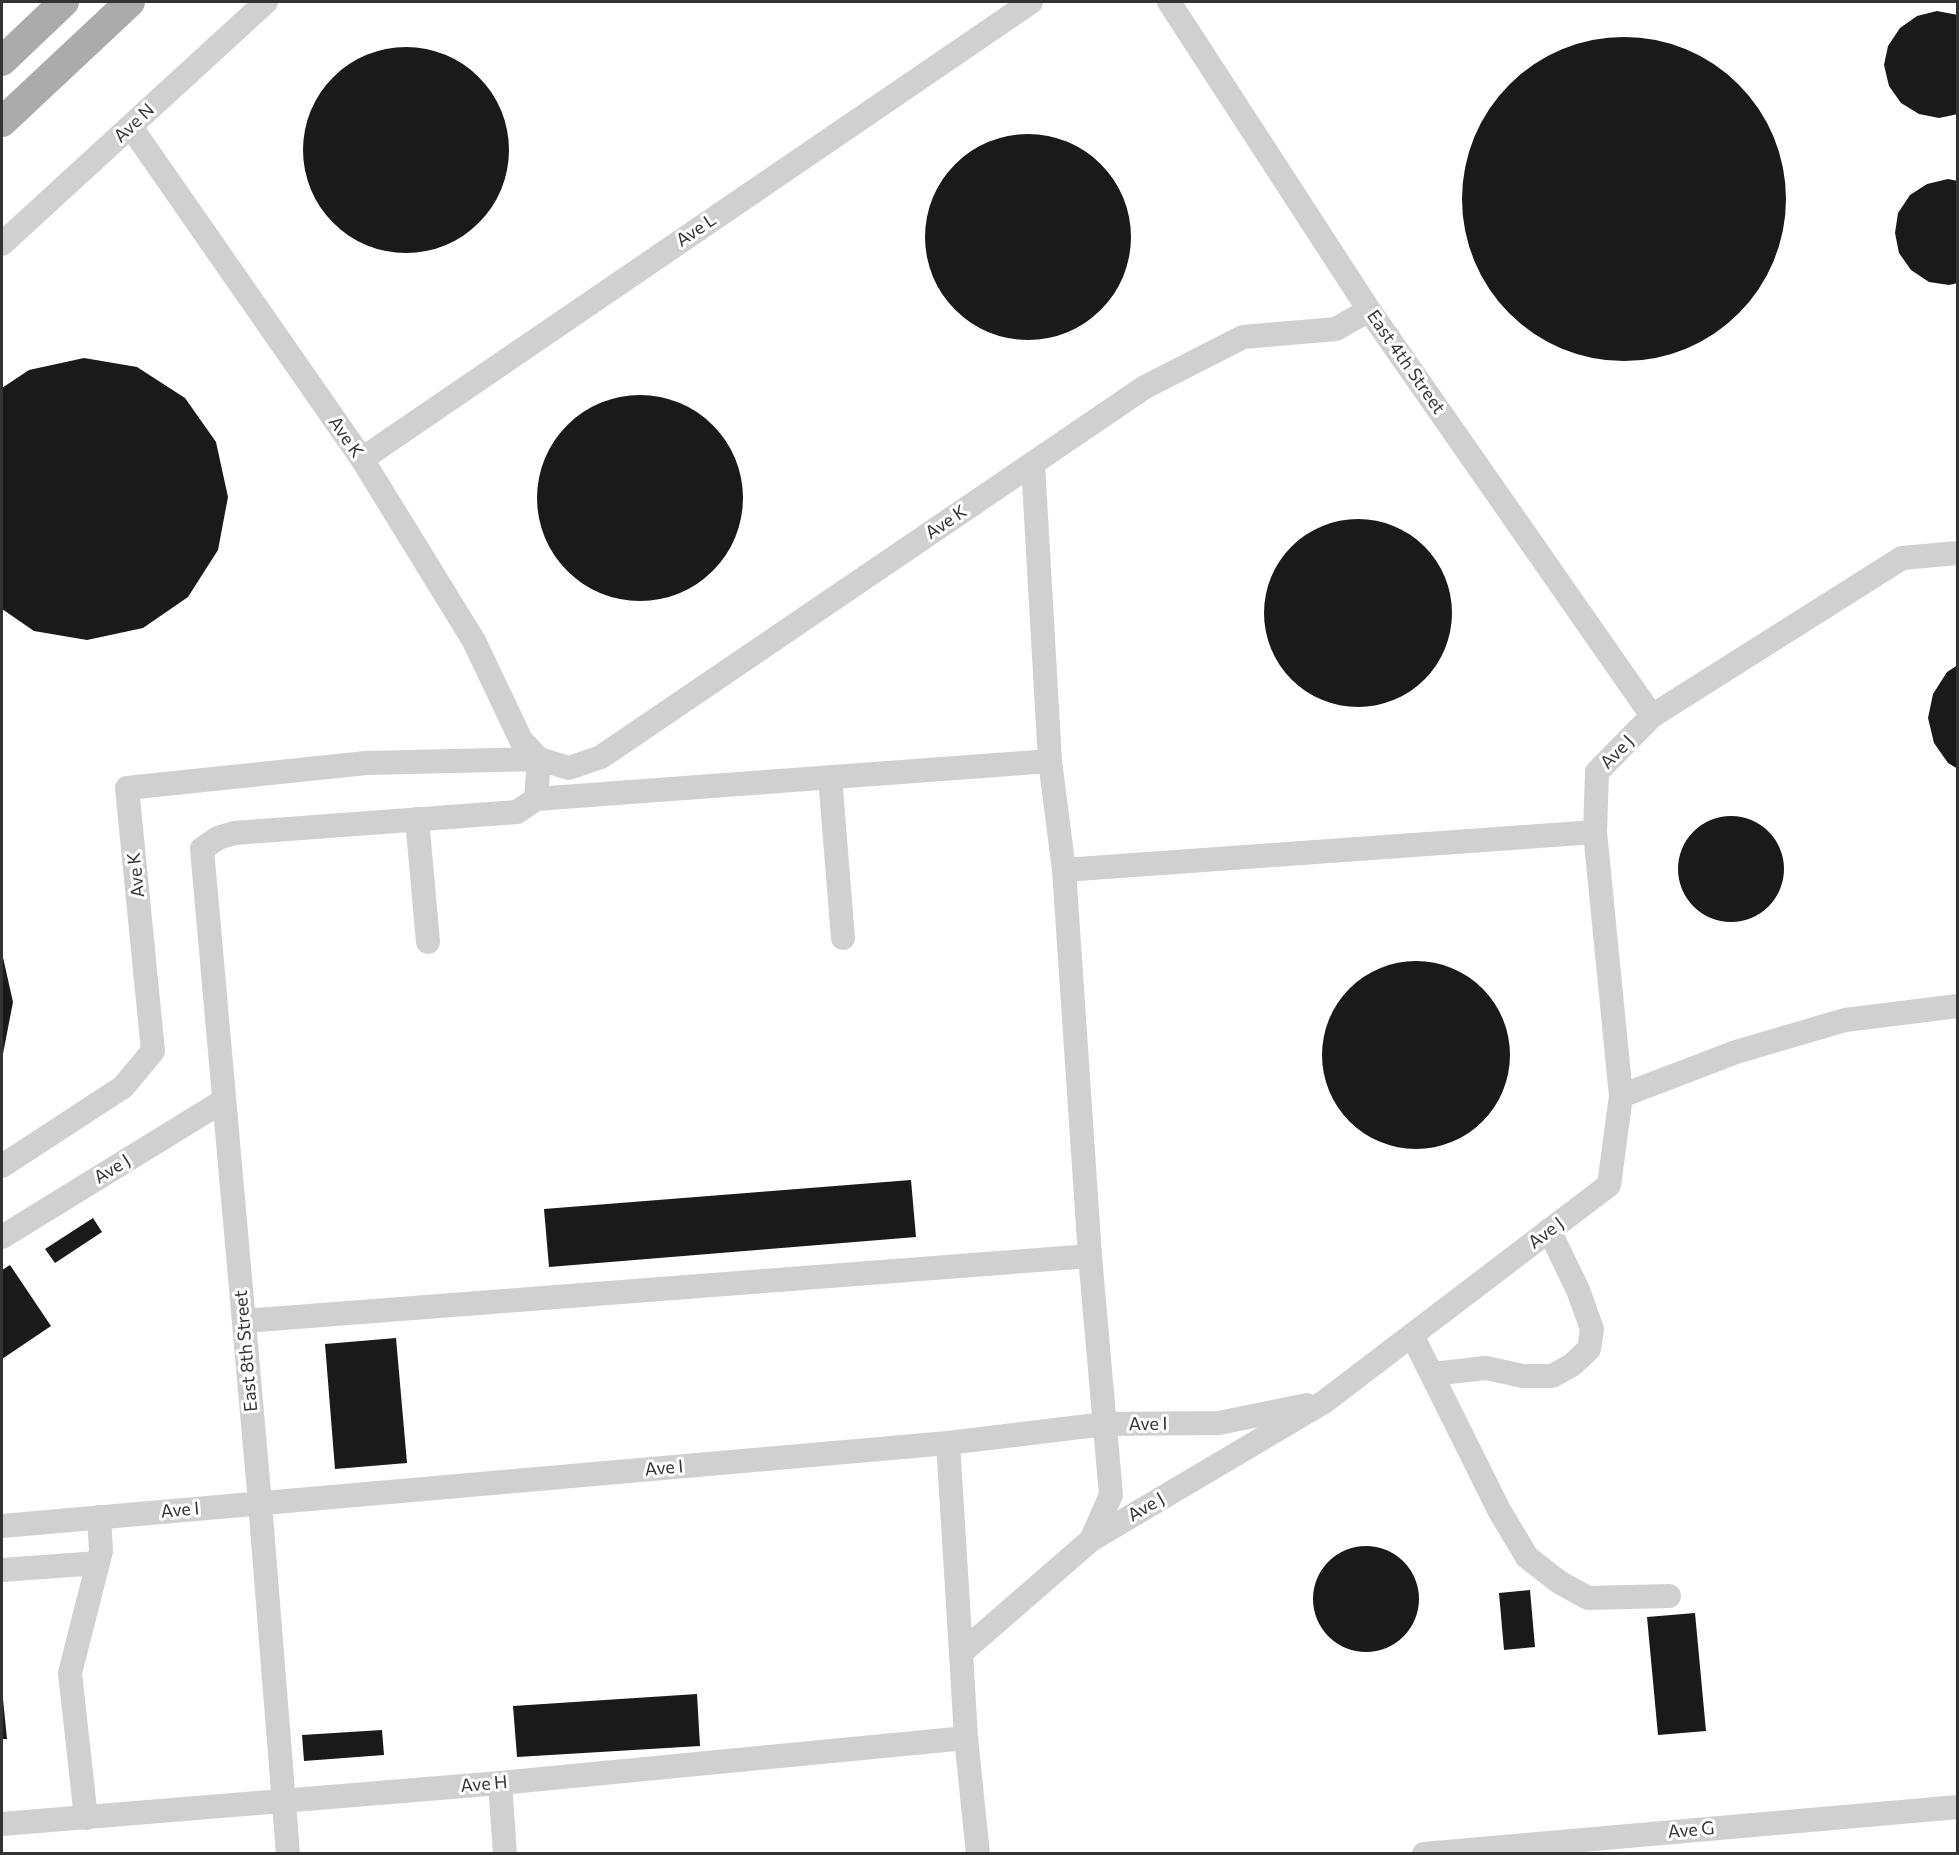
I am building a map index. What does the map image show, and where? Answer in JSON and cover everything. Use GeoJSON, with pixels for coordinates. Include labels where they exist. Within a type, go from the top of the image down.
{"type":"FeatureCollection","features":[{"type":"Feature","properties":{"kind":"main road"},"geometry":{"type":"LineString","coordinates":[[2,61],[64,2]]}},
{"type":"Feature","properties":{"kind":"main road"},"geometry":{"type":"LineString","coordinates":[[2,122],[130,2]]}},
{"type":"Feature","properties":{"kind":"street","name":"Ave N"},"geometry":{"type":"LineString","coordinates":[[2,244],[266,2]]}},
{"type":"Feature","properties":{"kind":"street","name":"Ave L"},"geometry":{"type":"LineString","coordinates":[[362,459],[1031,2]]}},
{"type":"Feature","properties":{"kind":"street","name":"East 4th Street"},"geometry":{"type":"LineString","coordinates":[[1174,3],[1369,310],[1652,716]]}},
{"type":"Feature","properties":{"kind":"street","name":"Ave K"},"geometry":{"type":"LineString","coordinates":[[130,127],[362,459],[474,641],[521,740],[539,759]]}},
{"type":"Feature","properties":{"kind":"street","name":"Ave K"},"geometry":{"type":"LineString","coordinates":[[2,1166],[123,1087],[153,1051],[127,788],[366,763],[539,759],[569,768],[601,757],[1144,387],[1243,338],[1336,329],[1369,310]]}},
{"type":"Feature","properties":{"kind":"street"},"geometry":{"type":"LineString","coordinates":[[1032,464],[1050,761],[1064,870],[1090,1256],[1111,1495],[1090,1540]]}},
{"type":"Feature","properties":{"kind":"street","name":"Ave J"},"geometry":{"type":"LineString","coordinates":[[961,1653],[1090,1540],[1324,1402],[1609,1185],[1621,1096],[1595,832],[1597,772],[1652,716],[1902,558],[1958,553]]}},
{"type":"Feature","properties":{"kind":"street"},"geometry":{"type":"LineString","coordinates":[[536,799],[539,759]]}},
{"type":"Feature","properties":{"kind":"street"},"geometry":{"type":"LineString","coordinates":[[428,942],[417,819],[517,812],[536,799],[1050,761]]}},
{"type":"Feature","properties":{"kind":"street"},"geometry":{"type":"LineString","coordinates":[[830,777],[843,938]]}},
{"type":"Feature","properties":{"kind":"street","name":"East 8th Street"},"geometry":{"type":"LineString","coordinates":[[288,1854],[260,1503],[202,849],[218,838],[234,833],[417,819]]}},
{"type":"Feature","properties":{"kind":"street"},"geometry":{"type":"LineString","coordinates":[[1064,870],[1595,832]]}},
{"type":"Feature","properties":{"kind":"street"},"geometry":{"type":"LineString","coordinates":[[1621,1096],[1736,1052],[1845,1020],[1958,1006]]}},
{"type":"Feature","properties":{"kind":"street","name":"Ave J"},"geometry":{"type":"LineString","coordinates":[[2,1237],[223,1101]]}},
{"type":"Feature","properties":{"kind":"street"},"geometry":{"type":"LineString","coordinates":[[1432,1374],[1486,1368],[1523,1376],[1552,1376],[1572,1365],[1589,1349],[1592,1329],[1578,1290],[1549,1230]]}},
{"type":"Feature","properties":{"kind":"street"},"geometry":{"type":"LineString","coordinates":[[244,1321],[1090,1256]]}},
{"type":"Feature","properties":{"kind":"street"},"geometry":{"type":"LineString","coordinates":[[1412,1335],[1499,1510],[1527,1557],[1559,1582],[1588,1598],[1669,1596]]}},
{"type":"Feature","properties":{"kind":"street","name":"Ave I"},"geometry":{"type":"LineString","coordinates":[[2,1526],[948,1443],[1105,1424],[1219,1423],[1324,1402]]}},
{"type":"Feature","properties":{"kind":"street"},"geometry":{"type":"LineString","coordinates":[[948,1443],[966,1738],[978,1854]]}},
{"type":"Feature","properties":{"kind":"street"},"geometry":{"type":"LineString","coordinates":[[86,1818],[70,1673],[101,1551],[99,1517]]}},
{"type":"Feature","properties":{"kind":"street"},"geometry":{"type":"LineString","coordinates":[[2,1570],[98,1563]]}},
{"type":"Feature","properties":{"kind":"street","name":"Ave H"},"geometry":{"type":"LineString","coordinates":[[2,1824],[500,1783],[966,1738]]}},
{"type":"Feature","properties":{"kind":"street"},"geometry":{"type":"LineString","coordinates":[[500,1783],[505,1854]]}},
{"type":"Feature","properties":{"kind":"street","name":"Ave G"},"geometry":{"type":"LineString","coordinates":[[1424,1854],[1958,1807]]}},
{"type":"Feature","properties":{"kind":"building"},"geometry":{"type":"Polygon","coordinates":[[[1937,11],[1958,15],[1958,114],[1939,118],[1919,114],[1901,103],[1889,86],[1884,65],[1888,46],[1900,28],[1917,16],[1937,11]]]}},
{"type":"Feature","properties":{"kind":"building"},"geometry":{"type":"Polygon","coordinates":[[[1624,37],[1656,40],[1686,49],[1714,64],[1749,96],[1774,137],[1783,167],[1786,199],[1783,231],[1774,261],[1759,289],[1727,324],[1686,349],[1656,358],[1624,361],[1592,358],[1562,349],[1534,334],[1499,302],[1474,261],[1465,231],[1462,199],[1465,167],[1474,137],[1489,109],[1521,74],[1562,49],[1592,40],[1624,37]]]}},
{"type":"Feature","properties":{"kind":"building"},"geometry":{"type":"Polygon","coordinates":[[[396,47],[416,47],[436,51],[455,59],[479,77],[497,101],[505,120],[509,150],[505,180],[497,199],[479,223],[455,241],[436,249],[416,253],[396,253],[376,249],[357,241],[341,230],[326,215],[315,199],[307,180],[303,160],[303,140],[307,120],[315,101],[326,85],[341,70],[357,59],[376,51],[396,47]]]}},
{"type":"Feature","properties":{"kind":"building"},"geometry":{"type":"Polygon","coordinates":[[[1018,134],[1038,134],[1058,138],[1077,146],[1101,164],[1119,188],[1127,207],[1131,237],[1127,267],[1119,286],[1101,310],[1077,328],[1058,336],[1038,340],[1018,340],[998,336],[979,328],[963,317],[948,302],[937,286],[929,267],[925,247],[925,227],[929,207],[937,188],[948,172],[963,157],[979,146],[998,138],[1018,134]]]}},
{"type":"Feature","properties":{"kind":"building"},"geometry":{"type":"Polygon","coordinates":[[[1948,179],[1958,181],[1958,283],[1949,285],[1929,282],[1911,270],[1899,253],[1895,233],[1898,213],[1910,195],[1927,184],[1948,179]]]}},
{"type":"Feature","properties":{"kind":"building"},"geometry":{"type":"Polygon","coordinates":[[[84,358],[137,367],[185,398],[216,442],[228,497],[218,550],[188,597],[143,628],[87,640],[34,631],[2,609],[2,388],[29,370],[84,358]]]}},
{"type":"Feature","properties":{"kind":"building"},"geometry":{"type":"Polygon","coordinates":[[[630,395],[650,395],[670,399],[689,407],[713,425],[731,449],[739,468],[743,498],[739,528],[731,547],[713,571],[689,589],[670,597],[650,601],[630,601],[610,597],[591,589],[575,578],[560,563],[549,547],[541,528],[537,508],[537,488],[541,468],[549,449],[560,433],[575,418],[591,407],[610,399],[630,395]]]}},
{"type":"Feature","properties":{"kind":"building"},"geometry":{"type":"Polygon","coordinates":[[[1349,519],[1367,519],[1394,526],[1425,546],[1445,577],[1452,613],[1445,649],[1425,680],[1394,700],[1367,707],[1349,707],[1314,696],[1298,686],[1285,673],[1268,640],[1264,622],[1264,604],[1275,569],[1285,553],[1298,540],[1331,523],[1349,519]]]}},
{"type":"Feature","properties":{"kind":"building"},"geometry":{"type":"Polygon","coordinates":[[[1958,665],[1958,769],[1948,763],[1934,743],[1928,718],[1933,694],[1947,672],[1958,665]]]}},
{"type":"Feature","properties":{"kind":"building"},"geometry":{"type":"Polygon","coordinates":[[[1731,816],[1751,820],[1768,832],[1780,849],[1784,869],[1780,889],[1768,906],[1751,918],[1731,922],[1711,918],[1694,906],[1682,889],[1678,869],[1682,849],[1694,832],[1711,820],[1731,816]]]}},
{"type":"Feature","properties":{"kind":"building"},"geometry":{"type":"Polygon","coordinates":[[[2,953],[13,1002],[2,1059],[2,953]]]}},
{"type":"Feature","properties":{"kind":"building"},"geometry":{"type":"Polygon","coordinates":[[[1407,961],[1425,961],[1452,968],[1483,988],[1503,1019],[1510,1055],[1503,1091],[1483,1122],[1452,1142],[1425,1149],[1407,1149],[1372,1138],[1356,1128],[1343,1115],[1326,1082],[1322,1064],[1322,1046],[1333,1011],[1343,995],[1356,982],[1389,965],[1407,961]]]}},
{"type":"Feature","properties":{"kind":"building"},"geometry":{"type":"Polygon","coordinates":[[[911,1180],[916,1237],[549,1267],[544,1209],[911,1180]]]}},
{"type":"Feature","properties":{"kind":"building"},"geometry":{"type":"Polygon","coordinates":[[[93,1218],[102,1232],[55,1263],[45,1249],[93,1218]]]}},
{"type":"Feature","properties":{"kind":"building"},"geometry":{"type":"Polygon","coordinates":[[[10,1265],[51,1326],[2,1359],[2,1270],[10,1265]]]}},
{"type":"Feature","properties":{"kind":"building"},"geometry":{"type":"Polygon","coordinates":[[[396,1338],[407,1463],[335,1469],[325,1344],[396,1338]]]}},
{"type":"Feature","properties":{"kind":"building"},"geometry":{"type":"Polygon","coordinates":[[[1366,1546],[1386,1550],[1403,1562],[1415,1579],[1419,1599],[1415,1619],[1403,1636],[1386,1648],[1366,1652],[1346,1648],[1329,1636],[1317,1619],[1313,1599],[1317,1579],[1329,1562],[1346,1550],[1366,1546]]]}},
{"type":"Feature","properties":{"kind":"building"},"geometry":{"type":"Polygon","coordinates":[[[1530,1590],[1535,1647],[1504,1650],[1499,1593],[1530,1590]]]}},
{"type":"Feature","properties":{"kind":"building"},"geometry":{"type":"Polygon","coordinates":[[[1695,1613],[1706,1731],[1658,1735],[1647,1617],[1695,1613]]]}},
{"type":"Feature","properties":{"kind":"building"},"geometry":{"type":"Polygon","coordinates":[[[2,1689],[7,1739],[2,1739],[2,1689]]]}},
{"type":"Feature","properties":{"kind":"building"},"geometry":{"type":"Polygon","coordinates":[[[697,1694],[700,1746],[517,1757],[513,1706],[697,1694]]]}},
{"type":"Feature","properties":{"kind":"building"},"geometry":{"type":"Polygon","coordinates":[[[382,1730],[384,1755],[304,1761],[302,1735],[382,1730]]]}}]}
